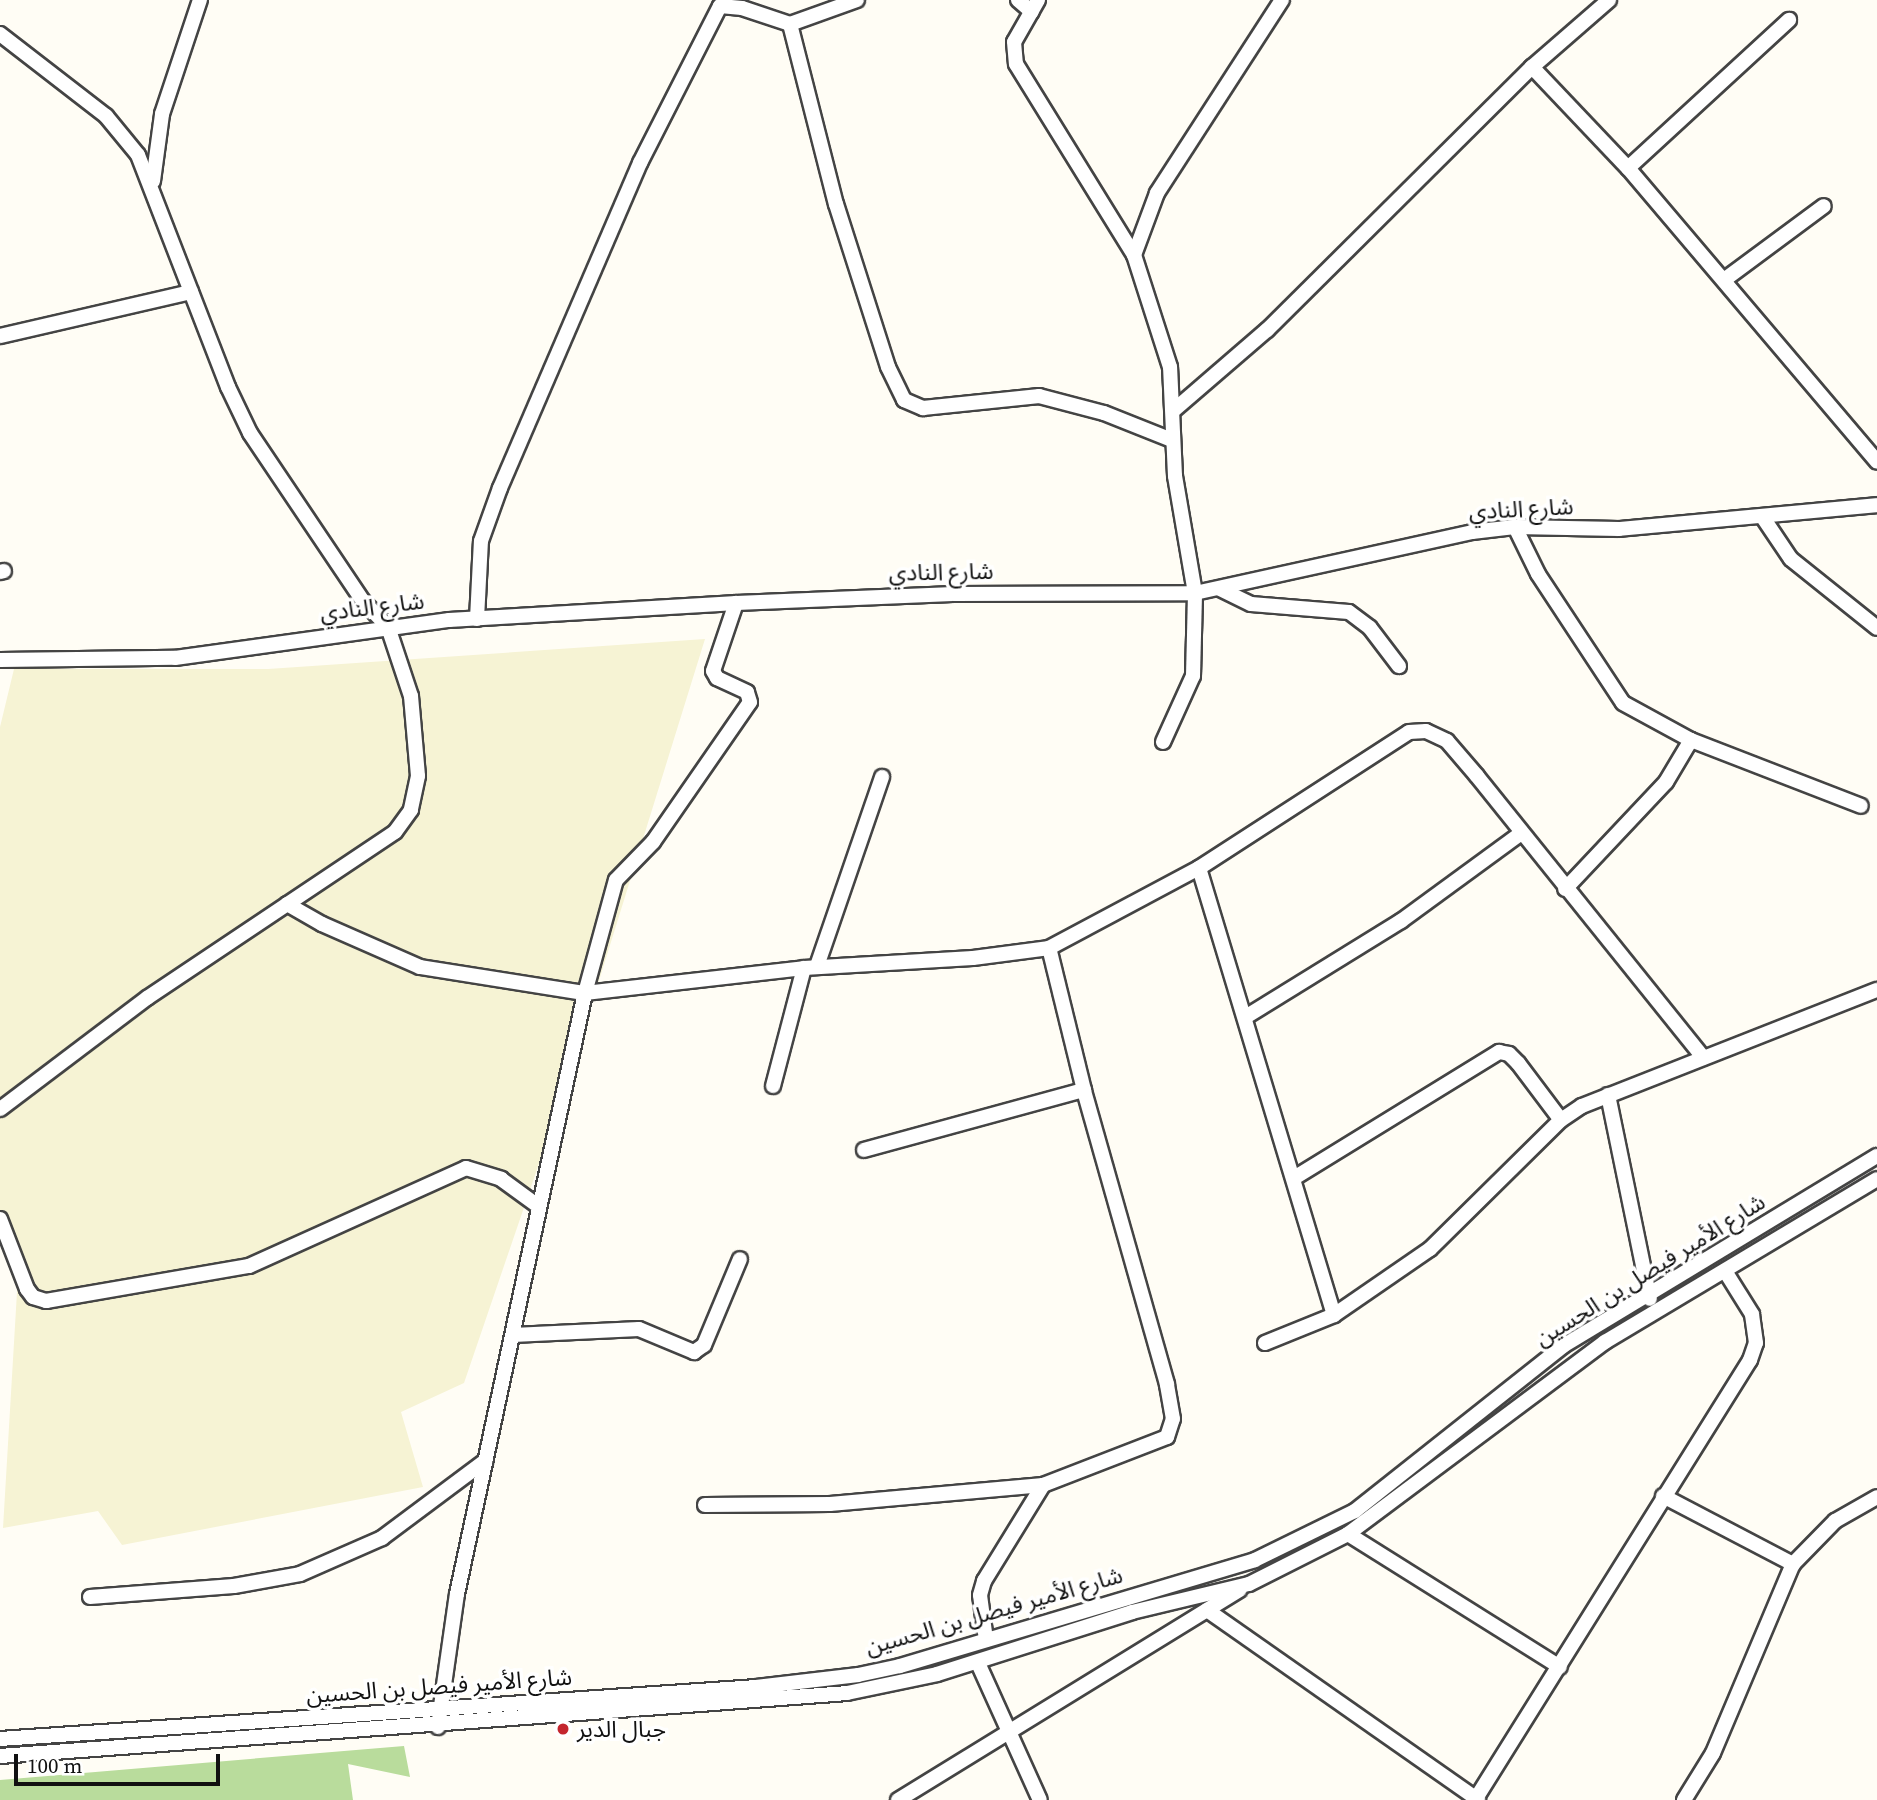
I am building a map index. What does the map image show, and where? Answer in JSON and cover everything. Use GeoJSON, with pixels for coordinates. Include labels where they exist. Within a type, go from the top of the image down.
{"type":"FeatureCollection","features":[{"type":"Feature","properties":{"kind":"street"},"geometry":{"type":"LineString","coordinates":[[153,186],[162,114],[200,0]]}},
{"type":"Feature","properties":{"kind":"street"},"geometry":{"type":"LineString","coordinates":[[477,619],[481,541],[500,488],[640,163],[713,15],[720,6],[733,5],[790,24],[857,0]]}},
{"type":"Feature","properties":{"kind":"street"},"geometry":{"type":"LineString","coordinates":[[1018,0],[1035,6],[1014,42],[1016,64],[1134,255],[1163,341],[1172,411],[1172,440],[1195,593],[1193,676],[1163,742]]}},
{"type":"Feature","properties":{"kind":"street"},"geometry":{"type":"LineString","coordinates":[[1134,255],[1157,193],[1282,0]]}},
{"type":"Feature","properties":{"kind":"street"},"geometry":{"type":"LineString","coordinates":[[1172,411],[1267,330],[1532,67],[1609,0]]}},
{"type":"Feature","properties":{"kind":"street"},"geometry":{"type":"LineString","coordinates":[[1628,168],[1789,20]]}},
{"type":"Feature","properties":{"kind":"street"},"geometry":{"type":"LineString","coordinates":[[790,24],[836,204],[888,367],[904,400],[923,408],[1021,395],[1048,397],[1172,440]]}},
{"type":"Feature","properties":{"kind":"street"},"geometry":{"type":"LineString","coordinates":[[0,34],[116,125],[133,147],[153,186],[191,292],[250,433],[363,601],[388,627],[405,671],[417,739],[418,776],[411,810],[396,832],[127,1012],[0,1109]]}},
{"type":"Feature","properties":{"kind":"street"},"geometry":{"type":"LineString","coordinates":[[1532,67],[1628,168],[1877,462]]}},
{"type":"Feature","properties":{"kind":"street"},"geometry":{"type":"LineString","coordinates":[[1724,280],[1825,206]]}},
{"type":"Feature","properties":{"kind":"street"},"geometry":{"type":"LineString","coordinates":[[0,336],[191,292]]}},
{"type":"Feature","properties":{"kind":"street","name":"شارع النادي"},"geometry":{"type":"LineString","coordinates":[[0,660],[175,658],[388,627],[736,603],[954,594],[1195,593],[1472,532],[1515,527],[1619,529],[1763,519],[1877,505]]}},
{"type":"Feature","properties":{"kind":"street"},"geometry":{"type":"LineString","coordinates":[[1763,519],[1791,559],[1877,628]]}},
{"type":"Feature","properties":{"kind":"street"},"geometry":{"type":"LineString","coordinates":[[1515,527],[1538,574],[1623,703],[1691,740],[1861,806]]}},
{"type":"Feature","properties":{"kind":"street"},"geometry":{"type":"LineString","coordinates":[[1220,589],[1251,604],[1349,612],[1370,628],[1399,666]]}},
{"type":"Feature","properties":{"kind":"street"},"geometry":{"type":"LineString","coordinates":[[438,1727],[444,1664],[584,993],[616,880],[653,842],[750,702],[747,692],[723,681],[713,670],[736,603]]}},
{"type":"Feature","properties":{"kind":"street"},"geometry":{"type":"LineString","coordinates":[[288,904],[322,924],[420,967],[584,993],[811,967],[973,958],[1049,948],[1199,867],[1416,731],[1437,734],[1447,741],[1703,1057]]}},
{"type":"Feature","properties":{"kind":"street"},"geometry":{"type":"LineString","coordinates":[[1565,889],[1666,782],[1691,740]]}},
{"type":"Feature","properties":{"kind":"street"},"geometry":{"type":"LineString","coordinates":[[773,1086],[811,967],[882,777]]}},
{"type":"Feature","properties":{"kind":"street"},"geometry":{"type":"LineString","coordinates":[[1247,1016],[1401,920],[1520,834]]}},
{"type":"Feature","properties":{"kind":"street"},"geometry":{"type":"LineString","coordinates":[[1199,867],[1247,1016],[1334,1315]]}},
{"type":"Feature","properties":{"kind":"street"},"geometry":{"type":"LineString","coordinates":[[705,1505],[830,1504],[1043,1485],[1164,1440],[1173,1419],[1167,1384],[1083,1090],[1049,948]]}},
{"type":"Feature","properties":{"kind":"street"},"geometry":{"type":"LineString","coordinates":[[1265,1343],[1334,1315],[1443,1239],[1561,1120],[1608,1095],[1877,990]]}},
{"type":"Feature","properties":{"kind":"street"},"geometry":{"type":"LineString","coordinates":[[1294,1178],[1499,1052],[1509,1054],[1518,1063],[1561,1120]]}},
{"type":"Feature","properties":{"kind":"street"},"geometry":{"type":"LineString","coordinates":[[864,1150],[1083,1090]]}},
{"type":"Feature","properties":{"kind":"street"},"geometry":{"type":"LineString","coordinates":[[1608,1095],[1652,1315]]}},
{"type":"Feature","properties":{"kind":"street","name":"شارع الأمير فيصل بن الحسين"},"geometry":{"type":"LineString","coordinates":[[0,1739],[756,1687],[858,1675],[1255,1560],[1327,1528],[1394,1482],[1563,1346],[1877,1156]]}},
{"type":"Feature","properties":{"kind":"street"},"geometry":{"type":"LineString","coordinates":[[0,1219],[27,1289],[33,1297],[46,1301],[249,1266],[316,1240],[466,1168],[501,1179],[538,1206]]}},
{"type":"Feature","properties":{"kind":"street","name":"شارع الأمير فيصل بن الحسين"},"geometry":{"type":"LineString","coordinates":[[0,1756],[438,1727],[835,1694],[902,1683],[978,1662],[1132,1612],[1249,1584],[1348,1534],[1535,1392],[1652,1315],[1877,1179]]}},
{"type":"Feature","properties":{"kind":"street"},"geometry":{"type":"LineString","coordinates":[[513,1335],[639,1329],[694,1352],[704,1345],[740,1259]]}},
{"type":"Feature","properties":{"kind":"street"},"geometry":{"type":"LineString","coordinates":[[1207,1610],[1476,1800],[1750,1360],[1756,1343],[1748,1304],[1725,1271]]}},
{"type":"Feature","properties":{"kind":"street"},"geometry":{"type":"LineString","coordinates":[[90,1597],[234,1586],[300,1574],[382,1538],[485,1461]]}},
{"type":"Feature","properties":{"kind":"street"},"geometry":{"type":"LineString","coordinates":[[986,1640],[980,1595],[984,1581],[1043,1485]]}},
{"type":"Feature","properties":{"kind":"street"},"geometry":{"type":"LineString","coordinates":[[1663,1496],[1793,1564]]}},
{"type":"Feature","properties":{"kind":"street"},"geometry":{"type":"LineString","coordinates":[[1684,1800],[1713,1753],[1793,1564],[1835,1521],[1877,1497]]}},
{"type":"Feature","properties":{"kind":"street"},"geometry":{"type":"LineString","coordinates":[[1348,1534],[1560,1667]]}},
{"type":"Feature","properties":{"kind":"street"},"geometry":{"type":"LineString","coordinates":[[898,1800],[1006,1731],[1249,1584]]}},
{"type":"Feature","properties":{"kind":"street"},"geometry":{"type":"LineString","coordinates":[[1015,1631],[1020,1648]]}},
{"type":"Feature","properties":{"kind":"street"},"geometry":{"type":"LineString","coordinates":[[978,1662],[1006,1731],[1040,1800]]}},
{"type":"Feature","properties":{"kind":"shaded area"},"geometry":{"type":"Polygon","coordinates":[[[705,639],[575,1058],[464,1383],[401,1412],[423,1487],[122,1545],[98,1511],[3,1528],[18,1275],[0,1216],[0,727],[14,669],[268,669],[705,639]]]}},
{"type":"Feature","properties":{"kind":"green space"},"geometry":{"type":"Polygon","coordinates":[[[404,1746],[410,1777],[348,1764],[353,1800],[0,1800],[0,1780],[404,1746]]]}},
{"type":"Feature","properties":{"kind":"place","name":"جبال الدير"},"geometry":{"type":"Point","coordinates":[563,1729]}}]}
